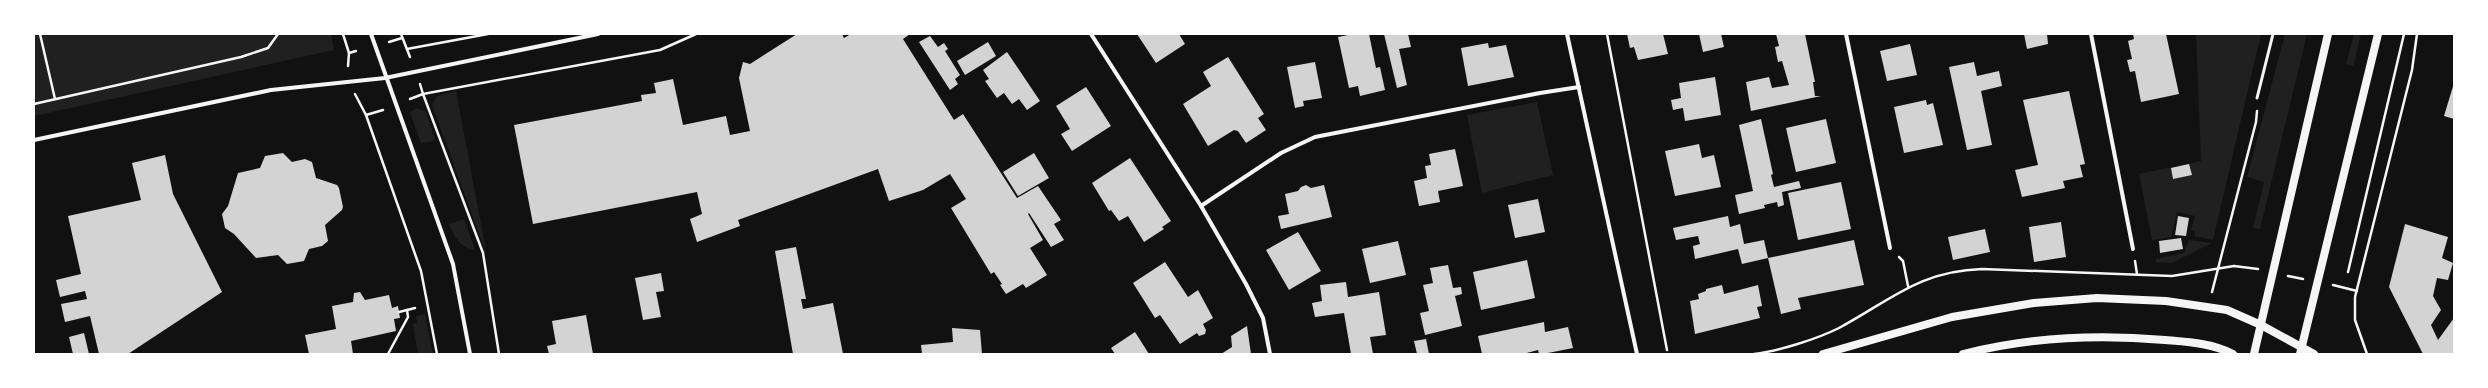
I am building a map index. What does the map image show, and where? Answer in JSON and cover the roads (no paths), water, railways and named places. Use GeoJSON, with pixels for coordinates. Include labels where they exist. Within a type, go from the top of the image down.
{"type":"FeatureCollection","features":[{"type":"Feature","properties":{"kind":"main road"},"geometry":{"type":"LineString","coordinates":[[2254,354],[2328,34]]}},
{"type":"Feature","properties":{"kind":"main road"},"geometry":{"type":"LineString","coordinates":[[2301,350],[2378,34]]}},
{"type":"Feature","properties":{"kind":"main road"},"geometry":{"type":"LineString","coordinates":[[1823,354],[1952,317],[2066,299],[2097,298],[2195,304],[2227,310],[2261,325],[2301,350],[2314,354]]}},
{"type":"Feature","properties":{"kind":"main road"},"geometry":{"type":"LineString","coordinates":[[1963,354],[2032,342],[2105,337],[2200,344],[2233,354]]}},
{"type":"Feature","properties":{"kind":"street"},"geometry":{"type":"LineString","coordinates":[[371,34],[385,78],[453,264],[470,354]]}},
{"type":"Feature","properties":{"kind":"street"},"geometry":{"type":"LineString","coordinates":[[34,140],[271,90],[385,78],[598,34]]}},
{"type":"Feature","properties":{"kind":"street"},"geometry":{"type":"LineString","coordinates":[[1091,34],[1201,206],[1259,306],[1264,318],[1270,354]]}},
{"type":"Feature","properties":{"kind":"street"},"geometry":{"type":"LineString","coordinates":[[1567,34],[1638,354]]}},
{"type":"Feature","properties":{"kind":"street"},"geometry":{"type":"LineString","coordinates":[[1846,34],[1890,248]]}},
{"type":"Feature","properties":{"kind":"street"},"geometry":{"type":"LineString","coordinates":[[2092,34],[2133,249]]}},
{"type":"Feature","properties":{"kind":"street"},"geometry":{"type":"LineString","coordinates":[[1201,206],[1281,153],[1316,137],[1540,93],[1579,88]]}},
{"type":"Feature","properties":{"kind":"lane"},"geometry":{"type":"LineString","coordinates":[[2257,98],[2273,34]]}}]}
